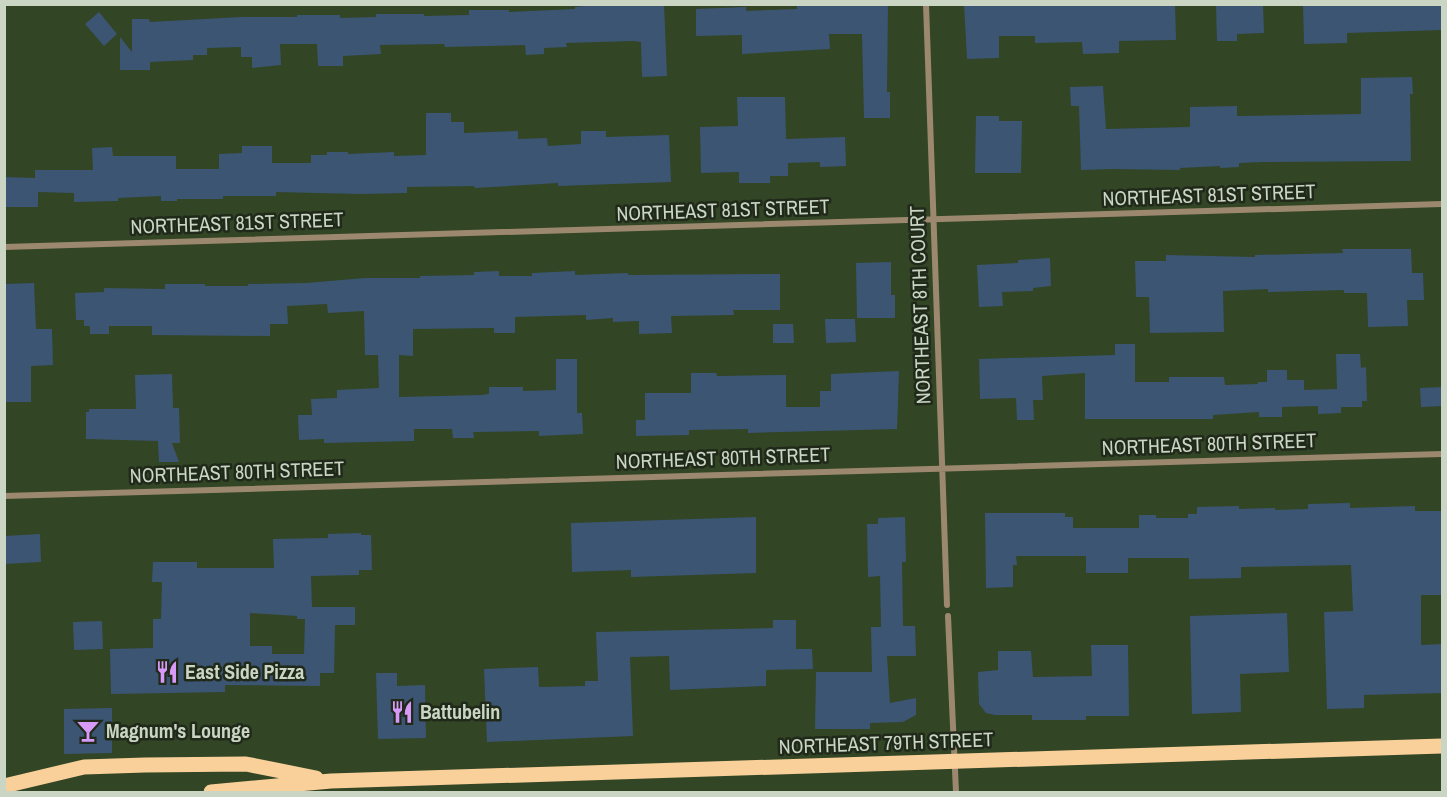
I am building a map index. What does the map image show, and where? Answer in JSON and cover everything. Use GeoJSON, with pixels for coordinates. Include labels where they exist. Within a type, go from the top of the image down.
{"type":"FeatureCollection","features":[{"type":"Feature","properties":{"kind":"main road","name":"NORTHEAST 79TH STREET"},"geometry":{"type":"LineString","coordinates":[[211,792],[331,781],[1443,746]]}},
{"type":"Feature","properties":{"kind":"main road","name":"NORTHEAST 79TH STREET"},"geometry":{"type":"LineString","coordinates":[[4,786],[84,767],[145,765],[246,764],[331,781]]}},
{"type":"Feature","properties":{"kind":"street","name":"NORTHEAST 8TH COURT"},"geometry":{"type":"LineString","coordinates":[[926,4],[947,605]]}},
{"type":"Feature","properties":{"kind":"street","name":"NORTHEAST 81ST STREET"},"geometry":{"type":"LineString","coordinates":[[4,247],[1443,204]]}},
{"type":"Feature","properties":{"kind":"street","name":"NORTHEAST 80TH STREET"},"geometry":{"type":"LineString","coordinates":[[4,496],[1443,454]]}},
{"type":"Feature","properties":{"kind":"street"},"geometry":{"type":"LineString","coordinates":[[948,616],[956,792]]}},
{"type":"Feature","properties":{"kind":"building"},"geometry":{"type":"Polygon","coordinates":[[[664,4],[667,76],[642,77],[641,42],[633,41],[566,43],[567,47],[544,48],[544,54],[526,55],[525,45],[445,47],[444,44],[380,45],[381,54],[343,56],[343,66],[318,66],[317,44],[280,44],[281,65],[252,68],[252,57],[241,57],[241,47],[207,48],[207,55],[193,55],[193,60],[150,62],[150,70],[120,70],[120,37],[132,52],[132,19],[149,19],[150,22],[241,17],[297,17],[297,15],[340,15],[340,18],[376,17],[376,14],[469,15],[469,10],[509,10],[509,12],[575,9],[575,7],[585,6],[664,4]]]}},
{"type":"Feature","properties":{"kind":"building"},"geometry":{"type":"Polygon","coordinates":[[[797,4],[888,4],[887,92],[890,92],[890,118],[864,118],[862,34],[829,34],[830,49],[742,54],[742,35],[696,36],[696,9],[746,7],[746,11],[797,9],[797,4]]]}},
{"type":"Feature","properties":{"kind":"building"},"geometry":{"type":"Polygon","coordinates":[[[964,4],[1175,4],[1176,40],[1119,41],[1119,53],[1083,54],[1082,42],[1035,43],[1035,36],[999,36],[999,58],[967,59],[964,4]]]}},
{"type":"Feature","properties":{"kind":"building"},"geometry":{"type":"Polygon","coordinates":[[[1216,4],[1263,4],[1264,33],[1237,34],[1237,41],[1217,41],[1216,4]]]}},
{"type":"Feature","properties":{"kind":"building"},"geometry":{"type":"Polygon","coordinates":[[[1303,4],[1443,4],[1443,26],[1442,30],[1347,33],[1347,43],[1304,44],[1303,4]]]}},
{"type":"Feature","properties":{"kind":"building"},"geometry":{"type":"Polygon","coordinates":[[[99,12],[117,34],[104,46],[85,24],[99,12]]]}},
{"type":"Feature","properties":{"kind":"building"},"geometry":{"type":"Polygon","coordinates":[[[1412,77],[1411,161],[1263,162],[1239,163],[1239,167],[1180,168],[1180,170],[1081,170],[1079,106],[1071,106],[1070,87],[1103,86],[1106,129],[1190,127],[1190,107],[1237,106],[1237,116],[1361,114],[1361,78],[1412,77]]]}},
{"type":"Feature","properties":{"kind":"building"},"geometry":{"type":"Polygon","coordinates":[[[737,97],[785,97],[786,139],[845,137],[846,166],[820,167],[820,162],[788,163],[788,176],[770,176],[770,183],[739,183],[739,172],[701,173],[700,127],[738,126],[737,97]]]}},
{"type":"Feature","properties":{"kind":"building"},"geometry":{"type":"Polygon","coordinates":[[[426,113],[451,113],[451,122],[464,122],[464,133],[518,131],[518,139],[547,138],[548,146],[581,144],[581,131],[606,131],[606,137],[669,135],[671,182],[558,186],[558,183],[475,188],[474,186],[407,187],[407,193],[276,192],[276,196],[223,196],[223,199],[177,199],[177,201],[161,201],[161,196],[118,198],[118,201],[74,202],[74,193],[38,192],[38,207],[4,207],[4,177],[35,178],[35,170],[93,170],[92,148],[112,147],[113,156],[176,156],[176,169],[219,169],[219,154],[242,153],[242,146],[272,146],[272,163],[311,163],[311,155],[327,155],[327,152],[348,152],[348,154],[394,152],[394,156],[426,155],[426,113]]]}},
{"type":"Feature","properties":{"kind":"building"},"geometry":{"type":"Polygon","coordinates":[[[976,116],[999,116],[999,121],[1022,121],[1021,173],[975,173],[976,116]]]}},
{"type":"Feature","properties":{"kind":"building"},"geometry":{"type":"Polygon","coordinates":[[[1342,249],[1411,249],[1412,273],[1423,273],[1424,300],[1407,300],[1408,326],[1368,327],[1367,293],[1344,293],[1344,290],[1268,292],[1268,289],[1223,291],[1224,332],[1150,333],[1149,297],[1136,297],[1135,261],[1166,261],[1166,255],[1255,257],[1255,255],[1343,253],[1342,249]]]}},
{"type":"Feature","properties":{"kind":"building"},"geometry":{"type":"Polygon","coordinates":[[[1050,258],[1051,286],[1033,288],[1033,291],[1002,292],[1003,306],[979,307],[977,265],[1018,263],[1018,260],[1050,258]]]}},
{"type":"Feature","properties":{"kind":"building"},"geometry":{"type":"Polygon","coordinates":[[[891,262],[891,295],[895,295],[895,318],[857,318],[856,263],[891,262]]]}},
{"type":"Feature","properties":{"kind":"building"},"geometry":{"type":"Polygon","coordinates":[[[499,271],[499,276],[532,276],[532,273],[575,271],[575,275],[780,274],[780,310],[733,310],[734,315],[671,316],[672,333],[639,334],[639,321],[613,322],[613,318],[586,320],[586,315],[515,317],[515,333],[494,333],[494,328],[413,329],[413,356],[399,355],[399,397],[482,395],[489,394],[489,387],[523,387],[523,391],[556,390],[556,359],[577,359],[577,413],[582,413],[583,434],[539,436],[539,431],[473,432],[474,438],[453,438],[452,429],[414,429],[414,441],[324,443],[324,439],[299,440],[298,415],[312,415],[311,399],[337,398],[337,390],[379,388],[378,355],[365,355],[364,311],[328,313],[327,304],[287,306],[288,324],[270,324],[270,336],[152,335],[152,326],[109,326],[109,334],[90,334],[90,326],[84,326],[84,320],[76,320],[75,293],[104,292],[104,288],[165,289],[165,284],[248,286],[248,284],[306,283],[365,278],[474,275],[474,272],[499,271]]]}},
{"type":"Feature","properties":{"kind":"building"},"geometry":{"type":"Polygon","coordinates":[[[34,283],[36,329],[52,329],[53,365],[31,366],[31,402],[4,402],[4,284],[34,283]]]}},
{"type":"Feature","properties":{"kind":"building"},"geometry":{"type":"Polygon","coordinates":[[[825,319],[855,319],[856,342],[826,343],[825,319]]]}},
{"type":"Feature","properties":{"kind":"building"},"geometry":{"type":"Polygon","coordinates":[[[773,324],[793,324],[794,343],[773,343],[773,324]]]}},
{"type":"Feature","properties":{"kind":"building"},"geometry":{"type":"Polygon","coordinates":[[[1115,344],[1135,344],[1135,382],[1169,382],[1169,377],[1224,377],[1225,385],[1258,384],[1258,382],[1267,382],[1267,370],[1287,370],[1287,380],[1304,380],[1304,390],[1337,389],[1336,354],[1360,354],[1361,368],[1366,367],[1367,401],[1362,401],[1362,407],[1341,407],[1341,413],[1318,414],[1318,406],[1282,407],[1282,417],[1259,417],[1259,412],[1213,415],[1213,419],[1085,419],[1085,373],[1042,376],[1043,400],[1033,400],[1034,420],[1017,420],[1016,398],[980,399],[979,359],[1115,355],[1115,344]]]}},
{"type":"Feature","properties":{"kind":"building"},"geometry":{"type":"Polygon","coordinates":[[[899,371],[897,429],[748,433],[748,429],[689,430],[689,435],[636,436],[636,420],[645,420],[645,393],[691,393],[691,373],[716,373],[717,376],[786,375],[786,407],[820,407],[820,391],[831,391],[831,374],[899,371]]]}},
{"type":"Feature","properties":{"kind":"building"},"geometry":{"type":"Polygon","coordinates":[[[172,374],[173,408],[179,408],[180,443],[172,443],[179,462],[159,462],[158,441],[86,439],[86,412],[89,412],[89,409],[136,409],[135,375],[172,374]]]}},
{"type":"Feature","properties":{"kind":"building"},"geometry":{"type":"Polygon","coordinates":[[[1443,387],[1443,406],[1421,407],[1420,388],[1443,387]]]}},
{"type":"Feature","properties":{"kind":"building"},"geometry":{"type":"Polygon","coordinates":[[[1350,503],[1350,508],[1415,506],[1415,511],[1443,511],[1443,595],[1421,595],[1421,645],[1443,644],[1443,693],[1364,695],[1364,708],[1327,709],[1324,612],[1353,611],[1351,565],[1241,567],[1241,578],[1189,579],[1189,558],[1128,558],[1128,573],[1086,573],[1086,556],[1016,556],[1017,565],[1013,565],[1013,587],[986,588],[985,513],[1065,513],[1065,517],[1073,517],[1073,528],[1139,528],[1139,515],[1156,515],[1156,518],[1188,518],[1188,514],[1197,514],[1197,507],[1239,506],[1239,509],[1275,508],[1275,510],[1308,509],[1308,504],[1350,503]]]}},
{"type":"Feature","properties":{"kind":"building"},"geometry":{"type":"Polygon","coordinates":[[[756,517],[756,573],[631,577],[631,570],[572,572],[571,523],[756,517]]]}},
{"type":"Feature","properties":{"kind":"building"},"geometry":{"type":"Polygon","coordinates":[[[905,517],[906,562],[902,562],[903,626],[915,626],[916,656],[887,656],[890,703],[916,698],[916,715],[903,722],[870,723],[870,729],[815,729],[816,672],[872,672],[871,627],[881,627],[880,576],[868,577],[867,524],[878,524],[878,518],[905,517]]]}},
{"type":"Feature","properties":{"kind":"building"},"geometry":{"type":"Polygon","coordinates":[[[40,534],[41,562],[4,564],[4,536],[40,534]]]}},
{"type":"Feature","properties":{"kind":"building"},"geometry":{"type":"Polygon","coordinates":[[[328,534],[371,535],[372,570],[359,570],[359,575],[311,576],[312,607],[355,607],[355,625],[335,625],[334,673],[320,673],[320,686],[225,685],[225,692],[111,694],[110,649],[153,648],[153,619],[161,619],[162,582],[152,582],[153,562],[197,562],[197,568],[274,568],[273,539],[328,538],[328,534]],[[250,613],[250,646],[272,646],[272,654],[304,654],[305,619],[297,619],[297,616],[250,613]]]}},
{"type":"Feature","properties":{"kind":"building"},"geometry":{"type":"Polygon","coordinates":[[[1287,613],[1289,672],[1240,674],[1241,712],[1192,714],[1190,616],[1287,613]]]}},
{"type":"Feature","properties":{"kind":"building"},"geometry":{"type":"Polygon","coordinates":[[[773,620],[796,620],[796,649],[812,649],[813,669],[766,670],[766,686],[670,690],[669,656],[630,657],[633,736],[487,742],[484,669],[538,667],[539,687],[585,686],[585,681],[598,681],[596,632],[773,628],[773,620]]]}},
{"type":"Feature","properties":{"kind":"building"},"geometry":{"type":"Polygon","coordinates":[[[102,621],[103,649],[74,650],[73,622],[102,621]]]}},
{"type":"Feature","properties":{"kind":"building"},"geometry":{"type":"Polygon","coordinates":[[[1091,645],[1128,645],[1129,716],[1086,716],[1086,720],[1032,720],[1032,715],[986,713],[979,704],[978,672],[998,670],[998,651],[1031,651],[1033,677],[1092,676],[1091,645]]]}},
{"type":"Feature","properties":{"kind":"building","name":"Battubelin"},"geometry":{"type":"Polygon","coordinates":[[[376,673],[397,673],[397,686],[425,685],[426,738],[378,739],[376,673]]]}},
{"type":"Feature","properties":{"kind":"building","name":"Magnum's Lounge"},"geometry":{"type":"Polygon","coordinates":[[[112,708],[112,753],[64,754],[64,709],[112,708]]]}},
{"type":"Feature","properties":{"kind":"place","name":"East Side Pizza"},"geometry":{"type":"Point","coordinates":[167,672]}},
{"type":"Feature","properties":{"kind":"place","name":"Battubelin"},"geometry":{"type":"Point","coordinates":[402,712]}},
{"type":"Feature","properties":{"kind":"place","name":"Magnum's Lounge"},"geometry":{"type":"Point","coordinates":[88,731]}}]}
